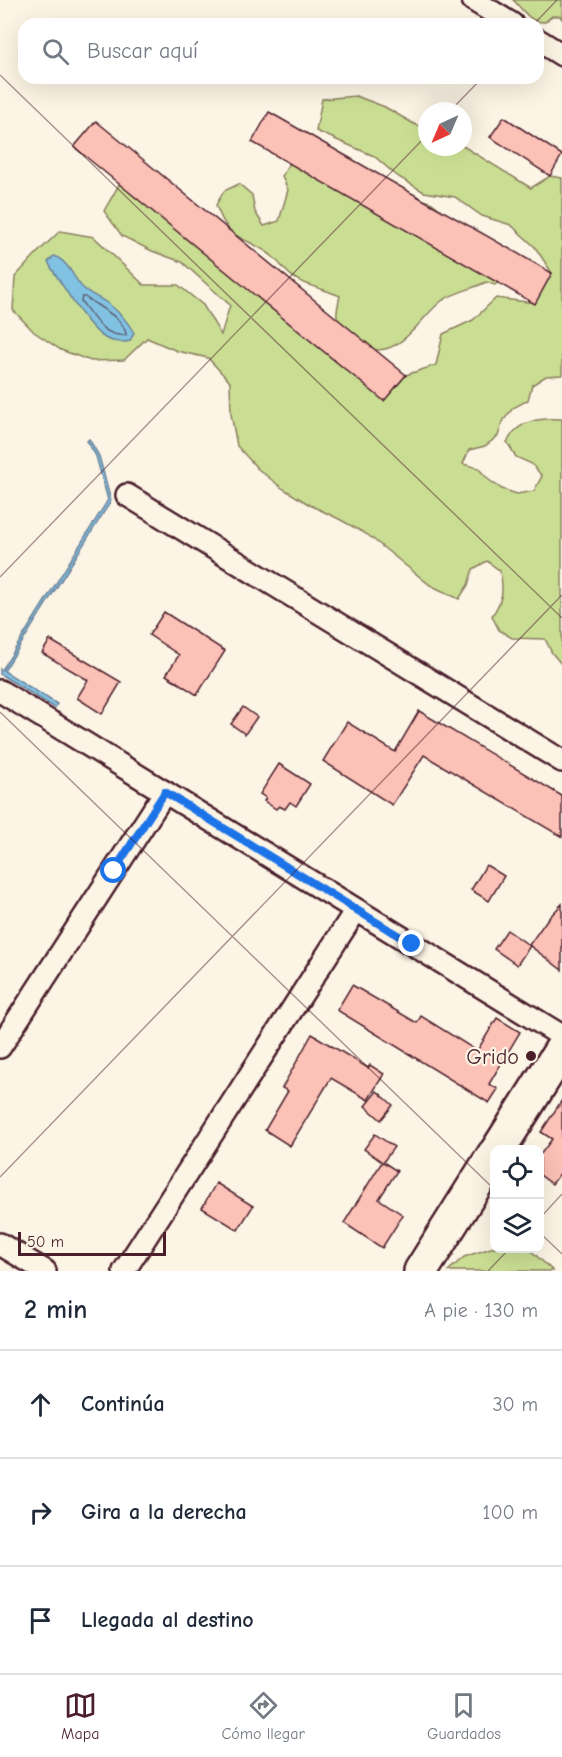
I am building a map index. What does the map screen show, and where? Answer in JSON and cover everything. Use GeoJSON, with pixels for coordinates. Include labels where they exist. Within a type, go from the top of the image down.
{"type":"FeatureCollection","features":[{"type":"Feature","properties":{"kind":"main road"},"geometry":{"type":"LineString","coordinates":[[501,1145],[562,1049]]}},
{"type":"Feature","properties":{"kind":"main road"},"geometry":{"type":"LineString","coordinates":[[421,1271],[490,1163]]}},
{"type":"Feature","properties":{"kind":"street"},"geometry":{"type":"LineString","coordinates":[[473,0],[502,18]]}},
{"type":"Feature","properties":{"kind":"street"},"geometry":{"type":"LineString","coordinates":[[544,44],[562,56]]}},
{"type":"Feature","properties":{"kind":"street"},"geometry":{"type":"LineString","coordinates":[[127,495],[562,761]]}},
{"type":"Feature","properties":{"kind":"street"},"geometry":{"type":"LineString","coordinates":[[0,691],[562,1036]]}},
{"type":"Feature","properties":{"kind":"street"},"geometry":{"type":"LineString","coordinates":[[0,1047],[165,792]]}},
{"type":"Feature","properties":{"kind":"street"},"geometry":{"type":"LineString","coordinates":[[124,1271],[356,910]]}},
{"type":"Feature","properties":{"kind":"street"},"geometry":{"type":"LineString","coordinates":[[0,1244],[45,1271]]}},
{"type":"Feature","properties":{"kind":"green space"},"geometry":{"type":"Polygon","coordinates":[[[513,0],[562,0],[562,19],[560,16],[552,16],[544,22],[544,18],[532,18],[513,0]]]}},
{"type":"Feature","properties":{"kind":"green space"},"geometry":{"type":"Polygon","coordinates":[[[356,96],[385,107],[418,126],[418,156],[472,156],[472,152],[531,188],[550,176],[562,178],[562,375],[546,376],[532,385],[528,400],[513,408],[503,421],[498,436],[485,446],[469,450],[463,464],[478,468],[502,489],[517,494],[534,491],[542,476],[532,464],[516,457],[507,442],[515,431],[531,421],[562,419],[562,665],[552,653],[545,639],[512,638],[499,630],[492,616],[502,595],[500,571],[487,561],[473,569],[468,585],[459,599],[430,585],[368,535],[310,505],[282,488],[258,469],[237,446],[231,414],[230,382],[208,358],[177,351],[147,338],[124,360],[91,361],[61,350],[34,332],[13,310],[15,277],[60,231],[94,237],[144,285],[178,285],[203,305],[221,335],[230,305],[182,262],[152,251],[122,236],[104,211],[120,183],[384,400],[406,375],[436,365],[443,334],[473,320],[496,298],[535,303],[552,273],[535,247],[511,225],[482,216],[455,197],[424,192],[397,176],[374,156],[316,131],[322,99],[356,96]]]}},
{"type":"Feature","properties":{"kind":"green space"},"geometry":{"type":"Polygon","coordinates":[[[291,161],[432,203],[508,274],[495,285],[486,282],[443,300],[399,343],[389,348],[378,350],[359,345],[338,323],[337,309],[340,296],[296,279],[269,253],[233,233],[225,224],[216,205],[224,191],[239,184],[252,195],[255,212],[264,226],[279,221],[288,190],[282,176],[291,161]]]}},
{"type":"Feature","properties":{"kind":"green space"},"geometry":{"type":"Polygon","coordinates":[[[490,1248],[490,1253],[533,1253],[553,1271],[448,1271],[464,1257],[490,1248]]]}},
{"type":"Feature","properties":{"kind":"water"},"geometry":{"type":"Polygon","coordinates":[[[54,256],[67,265],[82,287],[110,305],[124,318],[134,333],[130,341],[109,340],[92,327],[48,262],[54,256]]]}},
{"type":"Feature","properties":{"kind":"water"},"geometry":{"type":"Polygon","coordinates":[[[89,439],[99,456],[111,501],[4,671],[57,704],[55,708],[0,674],[0,669],[2,670],[108,500],[96,456],[87,441],[89,439]]]}},
{"type":"Feature","properties":{"kind":"building"},"geometry":{"type":"Polygon","coordinates":[[[269,112],[552,273],[535,304],[252,142],[269,112]]]}},
{"type":"Feature","properties":{"kind":"building"},"geometry":{"type":"Polygon","coordinates":[[[504,117],[562,155],[550,176],[490,137],[504,117]]]}},
{"type":"Feature","properties":{"kind":"building"},"geometry":{"type":"Polygon","coordinates":[[[96,121],[406,375],[384,401],[74,147],[96,121]]]}},
{"type":"Feature","properties":{"kind":"building"},"geometry":{"type":"Polygon","coordinates":[[[164,612],[225,651],[197,695],[166,675],[179,655],[149,635],[164,612]]]}},
{"type":"Feature","properties":{"kind":"building"},"geometry":{"type":"Polygon","coordinates":[[[50,640],[121,682],[102,714],[77,698],[88,680],[42,653],[50,640]]]}},
{"type":"Feature","properties":{"kind":"building"},"geometry":{"type":"Polygon","coordinates":[[[243,707],[257,717],[245,734],[231,724],[243,707]]]}},
{"type":"Feature","properties":{"kind":"building"},"geometry":{"type":"Polygon","coordinates":[[[419,711],[562,796],[562,837],[424,755],[392,805],[323,761],[347,722],[395,752],[419,711]]]}},
{"type":"Feature","properties":{"kind":"building"},"geometry":{"type":"Polygon","coordinates":[[[279,764],[310,784],[296,806],[290,802],[285,809],[279,806],[276,809],[264,801],[266,798],[260,794],[279,764]]]}},
{"type":"Feature","properties":{"kind":"building"},"geometry":{"type":"Polygon","coordinates":[[[486,865],[504,876],[489,901],[471,890],[486,865]]]}},
{"type":"Feature","properties":{"kind":"building"},"geometry":{"type":"Polygon","coordinates":[[[562,904],[562,970],[529,945],[546,921],[562,904]]]}},
{"type":"Feature","properties":{"kind":"building"},"geometry":{"type":"Polygon","coordinates":[[[507,930],[530,946],[517,965],[494,949],[507,930]]]}},
{"type":"Feature","properties":{"kind":"building"},"geometry":{"type":"Polygon","coordinates":[[[352,985],[417,1023],[421,1016],[477,1051],[497,1018],[520,1032],[489,1084],[498,1089],[489,1103],[337,1010],[352,985]]]}},
{"type":"Feature","properties":{"kind":"building"},"geometry":{"type":"Polygon","coordinates":[[[312,1034],[368,1068],[370,1065],[384,1074],[368,1100],[331,1078],[290,1146],[265,1130],[288,1091],[282,1088],[312,1034]]]}},
{"type":"Feature","properties":{"kind":"building"},"geometry":{"type":"Polygon","coordinates":[[[377,1091],[393,1105],[381,1120],[365,1106],[377,1091]]]}},
{"type":"Feature","properties":{"kind":"building"},"geometry":{"type":"Polygon","coordinates":[[[562,1100],[562,1171],[552,1184],[544,1178],[544,1150],[552,1139],[541,1132],[562,1100]]]}},
{"type":"Feature","properties":{"kind":"building"},"geometry":{"type":"Polygon","coordinates":[[[375,1134],[394,1147],[383,1162],[397,1171],[379,1199],[403,1215],[382,1248],[344,1223],[382,1162],[364,1149],[375,1134]]]}},
{"type":"Feature","properties":{"kind":"building"},"geometry":{"type":"Polygon","coordinates":[[[216,1183],[253,1206],[238,1230],[202,1208],[216,1183]]]}},
{"type":"Feature","properties":{"kind":"place","name":"Grido"},"geometry":{"type":"Point","coordinates":[531,1056]}},
{"type":"Feature","properties":{"kind":"route"},"geometry":{"type":"LineString","coordinates":[[114,871],[165,792],[412,944]]}}]}
